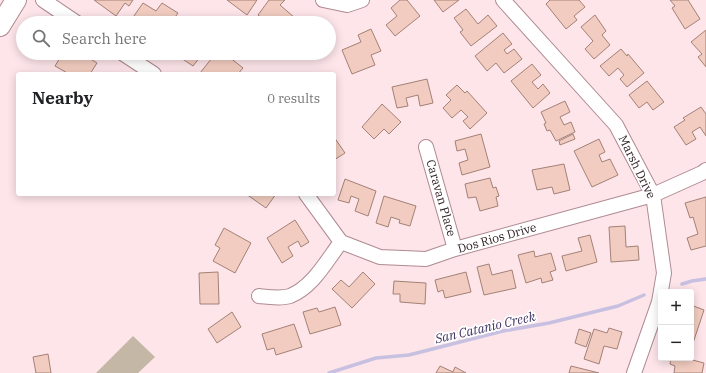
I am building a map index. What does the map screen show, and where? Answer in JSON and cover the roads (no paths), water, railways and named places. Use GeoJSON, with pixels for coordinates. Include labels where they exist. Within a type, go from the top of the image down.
{"type":"FeatureCollection","features":[{"type":"Feature","properties":{"kind":"main road"},"geometry":{"type":"LineString","coordinates":[[0,26],[16,0]]}},
{"type":"Feature","properties":{"kind":"street"},"geometry":{"type":"LineString","coordinates":[[43,0],[67,16]]}},
{"type":"Feature","properties":{"kind":"street"},"geometry":{"type":"LineString","coordinates":[[323,0],[347,5],[362,0]]}},
{"type":"Feature","properties":{"kind":"street","name":"Marsh Drive"},"geometry":{"type":"LineString","coordinates":[[503,0],[616,125],[654,195],[664,273],[659,302],[634,373]]}},
{"type":"Feature","properties":{"kind":"street"},"geometry":{"type":"LineString","coordinates":[[133,60],[151,72]]}},
{"type":"Feature","properties":{"kind":"street","name":"Caravan Place"},"geometry":{"type":"LineString","coordinates":[[426,147],[455,249]]}},
{"type":"Feature","properties":{"kind":"street","name":"Dos Rios Drive"},"geometry":{"type":"LineString","coordinates":[[341,242],[380,257],[426,259],[455,249],[654,195],[702,174],[706,170]]}},
{"type":"Feature","properties":{"kind":"street"},"geometry":{"type":"LineString","coordinates":[[259,296],[272,298],[290,296],[310,282],[341,242],[307,196]]}},
{"type":"Feature","properties":{"kind":"waterway","name":"San Catanio Creek"},"geometry":{"type":"LineString","coordinates":[[682,284],[706,279]]}},
{"type":"Feature","properties":{"kind":"waterway","name":"San Catanio Creek"},"geometry":{"type":"LineString","coordinates":[[329,373],[376,358],[409,355],[503,331],[549,323],[618,306],[644,295]]}}]}
